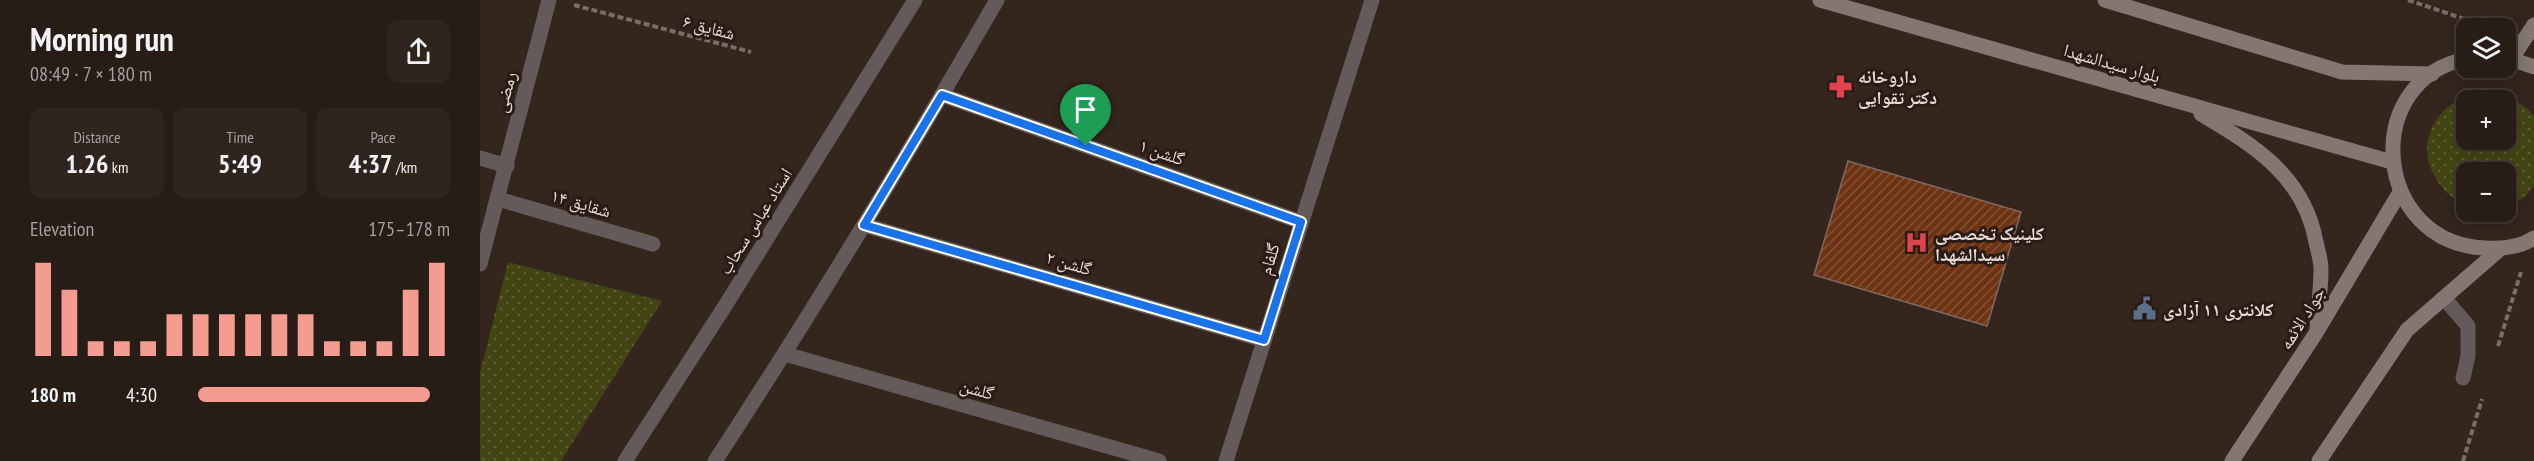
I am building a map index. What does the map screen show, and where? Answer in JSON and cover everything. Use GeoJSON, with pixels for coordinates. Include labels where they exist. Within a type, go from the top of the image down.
{"type":"FeatureCollection","features":[{"type":"Feature","properties":{"kind":"main road","name":"بلوار سیدالشهدا"},"geometry":{"type":"LineString","coordinates":[[1820,0],[2392,162]]}},
{"type":"Feature","properties":{"kind":"main road"},"geometry":{"type":"LineString","coordinates":[[2105,0],[2342,72],[2432,74]]}},
{"type":"Feature","properties":{"kind":"main road"},"geometry":{"type":"LineString","coordinates":[[2516,47],[2534,25]]}},
{"type":"Feature","properties":{"kind":"main road"},"geometry":{"type":"LineString","coordinates":[[2516,60],[2534,67]]}},
{"type":"Feature","properties":{"kind":"main road"},"geometry":{"type":"LineString","coordinates":[[2456,62],[2432,74],[2413,91],[2400,113],[2393,137],[2392,162],[2400,192],[2416,218],[2440,237],[2469,248],[2500,249],[2534,238]]}},
{"type":"Feature","properties":{"kind":"main road"},"geometry":{"type":"LineString","coordinates":[[2183,103],[2229,131],[2263,156],[2291,182],[2312,219],[2321,268],[2316,333]]}},
{"type":"Feature","properties":{"kind":"main road","name":"جواد الائمه"},"geometry":{"type":"LineString","coordinates":[[2232,461],[2316,333],[2400,192]]}},
{"type":"Feature","properties":{"kind":"main road"},"geometry":{"type":"LineString","coordinates":[[2319,461],[2407,330],[2500,249]]}},
{"type":"Feature","properties":{"kind":"street","name":"رمضی"},"geometry":{"type":"LineString","coordinates":[[480,264],[549,0]]}},
{"type":"Feature","properties":{"kind":"street","name":"استاد عباس سحاب"},"geometry":{"type":"LineString","coordinates":[[625,461],[732,295],[915,0]]}},
{"type":"Feature","properties":{"kind":"street"},"geometry":{"type":"LineString","coordinates":[[715,461],[785,354],[864,225],[997,0]]}},
{"type":"Feature","properties":{"kind":"street","name":"گلفام"},"geometry":{"type":"LineString","coordinates":[[1226,461],[1372,0]]}},
{"type":"Feature","properties":{"kind":"street","name":"گلشن ۱"},"geometry":{"type":"LineString","coordinates":[[942,95],[1301,222]]}},
{"type":"Feature","properties":{"kind":"street"},"geometry":{"type":"LineString","coordinates":[[480,158],[507,166]]}},
{"type":"Feature","properties":{"kind":"street","name":"شقایق ۱۴"},"geometry":{"type":"LineString","coordinates":[[498,199],[653,244]]}},
{"type":"Feature","properties":{"kind":"street","name":"گلشن ۲"},"geometry":{"type":"LineString","coordinates":[[864,225],[1264,340]]}},
{"type":"Feature","properties":{"kind":"street"},"geometry":{"type":"LineString","coordinates":[[2444,298],[2468,326],[2468,356],[2463,378]]}},
{"type":"Feature","properties":{"kind":"street","name":"گلشن"},"geometry":{"type":"LineString","coordinates":[[785,354],[1159,461]]}},
{"type":"Feature","properties":{"kind":"path"},"geometry":{"type":"LineString","coordinates":[[2408,0],[2461,18]]}},
{"type":"Feature","properties":{"kind":"path","name":"شقایق ۶"},"geometry":{"type":"LineString","coordinates":[[568,3],[751,52]]}},
{"type":"Feature","properties":{"kind":"green space"},"geometry":{"type":"Polygon","coordinates":[[[2516,101],[2534,117],[2534,186],[2525,197],[2516,202],[2516,162],[2456,162],[2456,200],[2442,187],[2434,175],[2427,149],[2429,135],[2435,122],[2456,102],[2456,150],[2516,150],[2516,101]]]}},
{"type":"Feature","properties":{"kind":"green space"},"geometry":{"type":"Polygon","coordinates":[[[508,262],[662,301],[561,461],[480,461],[480,373],[508,262]]]}},
{"type":"Feature","properties":{"kind":"building"},"geometry":{"type":"Polygon","coordinates":[[[1848,161],[2021,212],[1987,326],[1814,275],[1848,161]]]}},
{"type":"Feature","properties":{"kind":"place","name":"داروخانه دکتر تقوایی"},"geometry":{"type":"Point","coordinates":[1840,86]}},
{"type":"Feature","properties":{"kind":"place","name":"کلینیک تخصصی سیدالشهدا"},"geometry":{"type":"Point","coordinates":[1917,243]}},
{"type":"Feature","properties":{"kind":"place","name":"کلانتری ۱۱ آزادی"},"geometry":{"type":"Point","coordinates":[2145,309]}},
{"type":"Feature","properties":{"kind":"route"},"geometry":{"type":"LineString","coordinates":[[942,95],[1086,146],[1301,222],[1264,340],[864,225],[942,95]]}}]}
